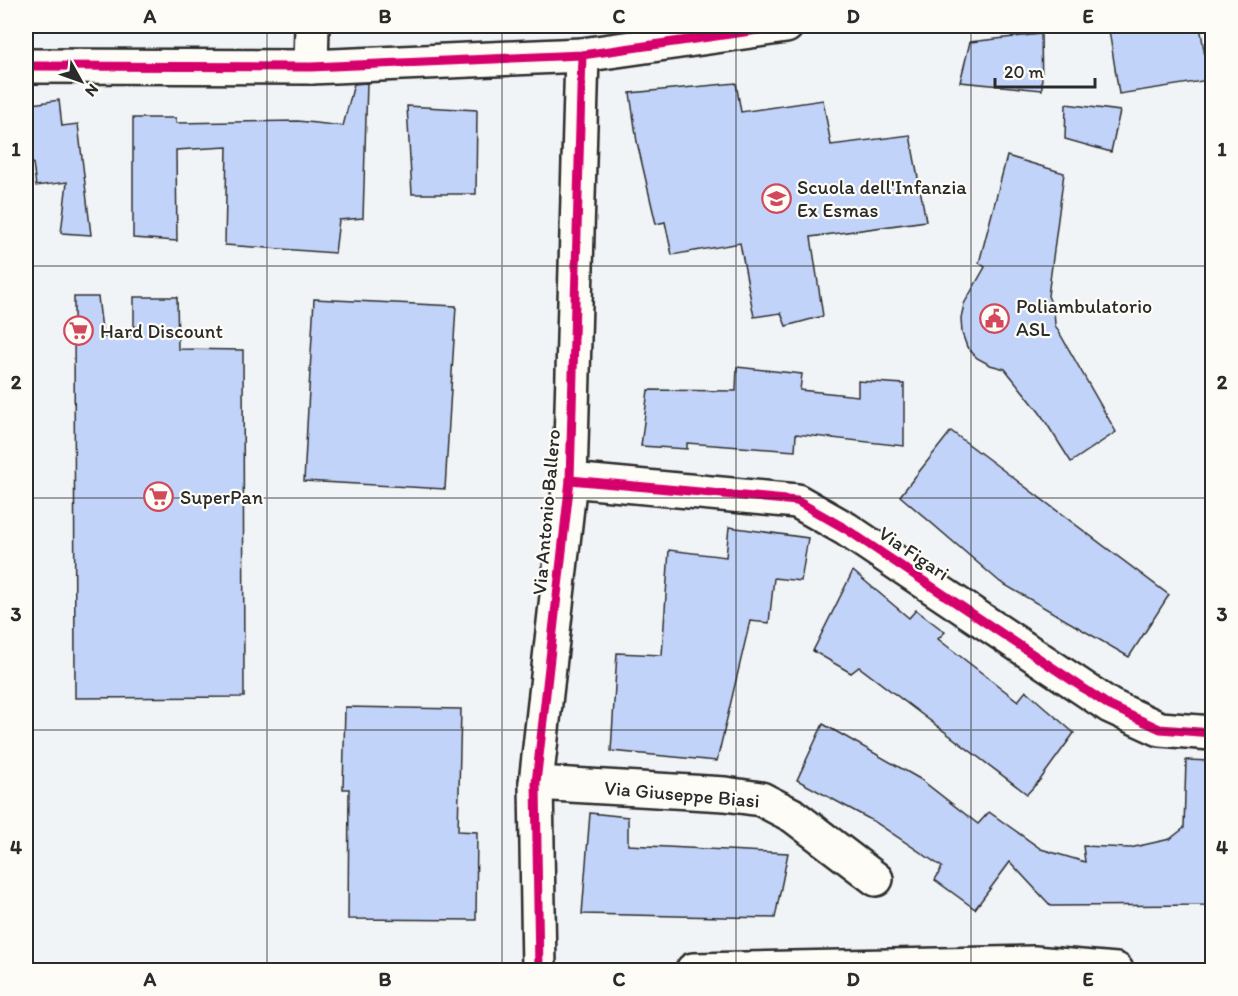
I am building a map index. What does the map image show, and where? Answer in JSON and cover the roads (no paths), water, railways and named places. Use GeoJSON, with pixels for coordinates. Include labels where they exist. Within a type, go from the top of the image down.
{"type":"FeatureCollection","features":[{"type":"Feature","properties":{"kind":"street"},"geometry":{"type":"LineString","coordinates":[[311,67],[312,26]]}},
{"type":"Feature","properties":{"kind":"street"},"geometry":{"type":"LineString","coordinates":[[26,66],[311,67],[582,55],[786,26]]}},
{"type":"Feature","properties":{"kind":"street","name":"Via Antonio Ballero"},"geometry":{"type":"LineString","coordinates":[[539,970],[536,783],[570,480],[582,55]]}},
{"type":"Feature","properties":{"kind":"street","name":"Via Figari"},"geometry":{"type":"LineString","coordinates":[[570,480],[797,501],[846,529],[1110,706],[1160,729],[1212,733]]}},
{"type":"Feature","properties":{"kind":"street","name":"Via Giuseppe Biasi"},"geometry":{"type":"LineString","coordinates":[[536,783],[761,799],[792,815],[876,879]]}},
{"type":"Feature","properties":{"kind":"street"},"geometry":{"type":"LineString","coordinates":[[693,970],[1033,967],[1116,970]]}},
{"type":"Feature","properties":{"kind":"place","name":"Scuola dell'Infanzia Ex Esmas"},"geometry":{"type":"Point","coordinates":[776,199]}},
{"type":"Feature","properties":{"kind":"place","name":"Poliambulatorio ASL"},"geometry":{"type":"Point","coordinates":[995,318]}},
{"type":"Feature","properties":{"kind":"place","name":"Hard Discount"},"geometry":{"type":"Point","coordinates":[79,331]}},
{"type":"Feature","properties":{"kind":"place","name":"SuperPan"},"geometry":{"type":"Point","coordinates":[159,497]}}]}
